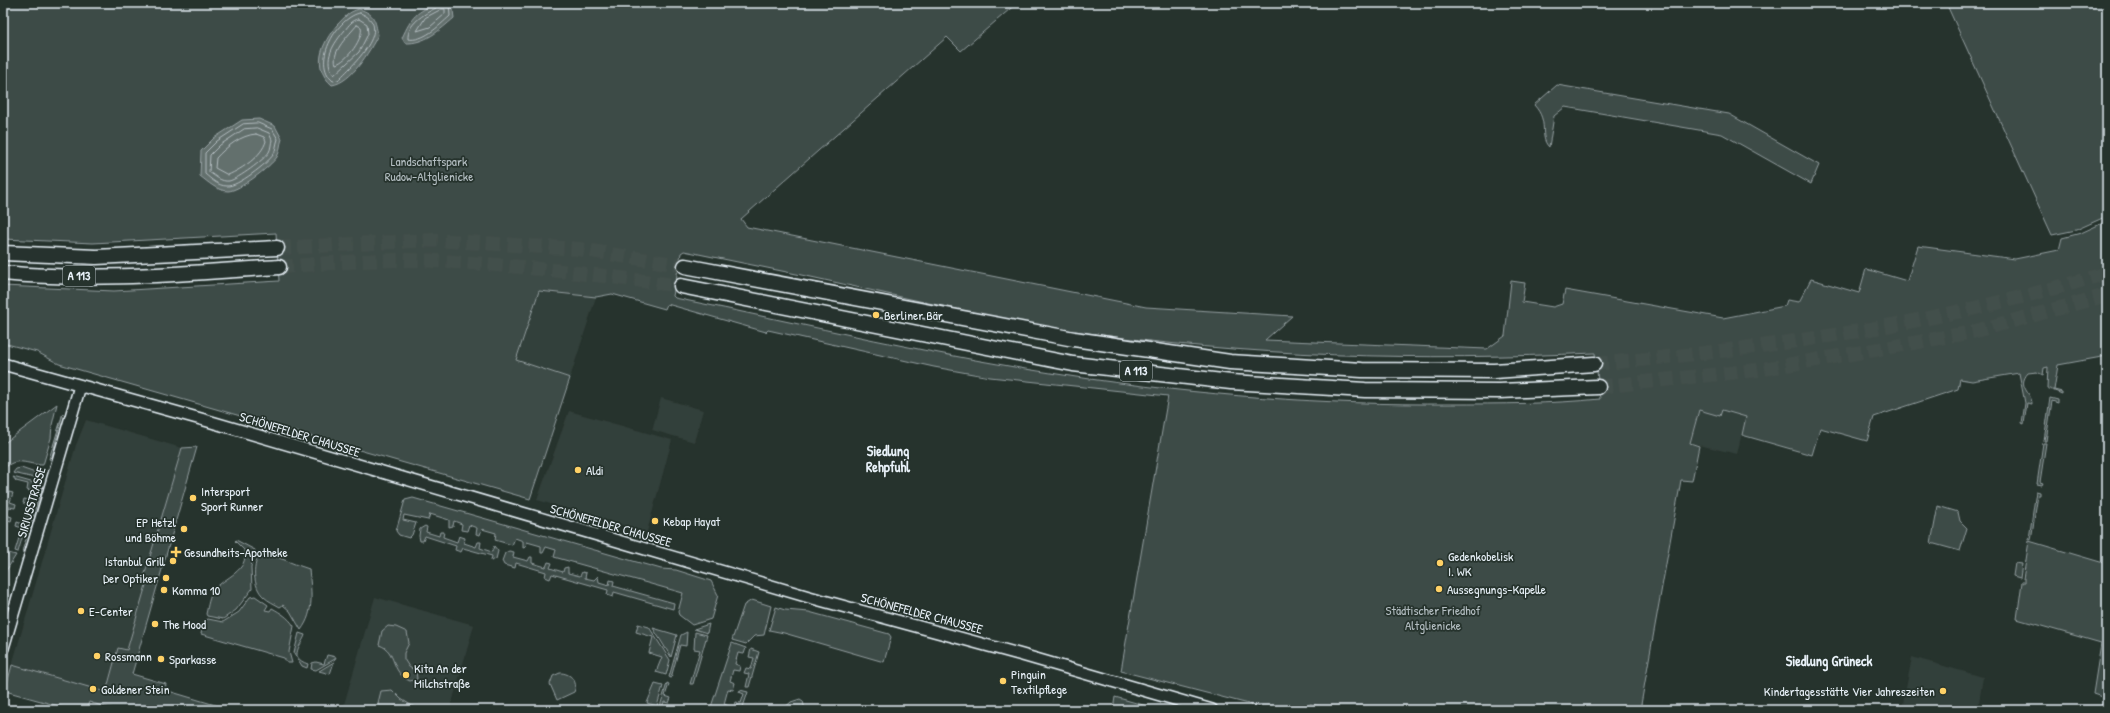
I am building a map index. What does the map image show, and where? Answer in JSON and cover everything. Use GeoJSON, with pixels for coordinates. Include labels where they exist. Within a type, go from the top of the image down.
{"type":"FeatureCollection","features":[{"type":"Feature","properties":{"kind":"highway","name":"A 113"},"geometry":{"type":"LineString","coordinates":[[3,252],[96,257],[277,248]]}},
{"type":"Feature","properties":{"kind":"highway","name":"A 113"},"geometry":{"type":"LineString","coordinates":[[684,266],[1074,339],[1230,362],[1362,370],[1487,371],[1594,364]]}},
{"type":"Feature","properties":{"kind":"highway","name":"A 113"},"geometry":{"type":"LineString","coordinates":[[3,273],[95,277],[156,276],[279,267]]}},
{"type":"Feature","properties":{"kind":"highway","name":"A 113"},"geometry":{"type":"LineString","coordinates":[[681,286],[1073,364],[1208,379],[1365,390],[1499,391],[1598,387]]}},
{"type":"Feature","properties":{"kind":"main road","name":"SCHÖNEFELDER CHAUSSEE"},"geometry":{"type":"LineString","coordinates":[[3,364],[208,421],[679,559],[1212,710]]}},
{"type":"Feature","properties":{"kind":"main road","name":"SIRIUSSTRASSE"},"geometry":{"type":"LineString","coordinates":[[3,648],[80,386]]}},
{"type":"Feature","properties":{"kind":"shaded area"},"geometry":{"type":"Polygon","coordinates":[[[539,291],[596,297],[570,378],[516,361],[539,291]]]}},
{"type":"Feature","properties":{"kind":"shaded area"},"geometry":{"type":"Polygon","coordinates":[[[661,398],[703,410],[694,442],[652,430],[661,398]]]}},
{"type":"Feature","properties":{"kind":"shaded area"},"geometry":{"type":"Polygon","coordinates":[[[1699,410],[1720,416],[1722,410],[1746,417],[1737,454],[1690,443],[1699,410]]]}},
{"type":"Feature","properties":{"kind":"shaded area"},"geometry":{"type":"Polygon","coordinates":[[[569,411],[672,440],[647,532],[537,500],[569,411]]]}},
{"type":"Feature","properties":{"kind":"shaded area"},"geometry":{"type":"Polygon","coordinates":[[[86,420],[182,448],[144,577],[148,578],[127,651],[118,648],[106,692],[12,665],[76,445],[86,420]]]}},
{"type":"Feature","properties":{"kind":"shaded area","name":"Kita An der Milchstraße"},"geometry":{"type":"Polygon","coordinates":[[[375,597],[474,625],[450,710],[344,710],[343,708],[375,597]]]}},
{"type":"Feature","properties":{"kind":"shaded area","name":"Kindertagesstätte Vier Jahreszeiten"},"geometry":{"type":"Polygon","coordinates":[[[1912,657],[1983,677],[1978,710],[1923,710],[1903,704],[1912,657]]]}},
{"type":"Feature","properties":{"kind":"green space","name":"Landschaftspark Rudow-Altglienicke"},"geometry":{"type":"Polygon","coordinates":[[[3,3],[1017,3],[961,51],[947,37],[741,219],[747,227],[1146,307],[1292,316],[1265,340],[1487,349],[1505,336],[1511,281],[1525,283],[1522,302],[1553,307],[1562,304],[1565,290],[1723,318],[1785,306],[1787,300],[1799,302],[1811,279],[1859,293],[1866,269],[1907,281],[1918,246],[2015,259],[2059,250],[2062,238],[2081,233],[2107,221],[2107,356],[2058,365],[2054,390],[2062,392],[2062,394],[2047,388],[2048,367],[2044,368],[2043,375],[2037,372],[2028,373],[2025,378],[2024,386],[2032,404],[2027,403],[2024,424],[2022,423],[2025,403],[2019,373],[1972,381],[1960,379],[1958,389],[1874,417],[1867,441],[1820,428],[1812,455],[1742,435],[1746,417],[1722,410],[1720,416],[1699,410],[1690,443],[1699,446],[1692,481],[1681,480],[1640,710],[1323,710],[1324,707],[1310,704],[1309,710],[1272,710],[1121,671],[1168,396],[990,377],[934,367],[768,330],[766,332],[667,304],[665,309],[612,294],[596,297],[539,291],[516,360],[570,378],[530,499],[59,364],[37,352],[3,343],[3,286],[114,291],[279,281],[276,233],[93,243],[3,239],[3,3]],[[684,251],[681,253],[673,296],[675,298],[925,350],[1025,369],[1169,389],[1309,401],[1403,404],[1488,404],[1544,403],[1600,399],[1595,353],[1464,357],[1334,355],[1204,347],[1139,340],[1074,331],[1008,319],[684,251]]]}},
{"type":"Feature","properties":{"kind":"green space"},"geometry":{"type":"Polygon","coordinates":[[[1946,3],[2107,3],[2107,216],[2076,230],[2052,235],[1946,3]]]}},
{"type":"Feature","properties":{"kind":"green space"},"geometry":{"type":"Polygon","coordinates":[[[1557,85],[1729,114],[1819,165],[1811,184],[1722,134],[1565,107],[1554,116],[1549,147],[1544,138],[1542,117],[1534,105],[1557,85]]]}},
{"type":"Feature","properties":{"kind":"green space"},"geometry":{"type":"Polygon","coordinates":[[[2050,398],[2058,400],[2058,403],[2052,401],[2046,441],[2044,441],[2050,398]]]}},
{"type":"Feature","properties":{"kind":"green space"},"geometry":{"type":"Polygon","coordinates":[[[57,404],[52,425],[51,438],[43,465],[17,462],[8,465],[3,470],[3,444],[57,404]]]}},
{"type":"Feature","properties":{"kind":"green space"},"geometry":{"type":"Polygon","coordinates":[[[63,413],[51,460],[49,459],[63,413]]]}},
{"type":"Feature","properties":{"kind":"green space"},"geometry":{"type":"Polygon","coordinates":[[[2043,443],[2046,443],[2040,482],[2043,483],[2042,485],[2037,484],[2043,443]]]}},
{"type":"Feature","properties":{"kind":"green space"},"geometry":{"type":"Polygon","coordinates":[[[197,447],[132,674],[166,684],[165,690],[232,710],[141,710],[133,707],[128,709],[117,709],[89,702],[86,710],[73,710],[5,691],[12,665],[106,692],[118,648],[127,650],[148,578],[144,577],[182,448],[197,447]]]}},
{"type":"Feature","properties":{"kind":"green space"},"geometry":{"type":"Polygon","coordinates":[[[21,468],[41,475],[39,479],[13,473],[16,469],[21,468]]]}},
{"type":"Feature","properties":{"kind":"green space"},"geometry":{"type":"Polygon","coordinates":[[[13,477],[38,484],[18,552],[15,551],[22,528],[16,526],[17,522],[23,524],[28,505],[23,503],[24,499],[29,500],[32,492],[27,490],[28,484],[16,481],[13,477]]]}},
{"type":"Feature","properties":{"kind":"green space"},"geometry":{"type":"Polygon","coordinates":[[[43,485],[25,553],[22,552],[43,485]]]}},
{"type":"Feature","properties":{"kind":"green space"},"geometry":{"type":"Polygon","coordinates":[[[2036,491],[2040,492],[2040,495],[2038,495],[2031,540],[2029,539],[2036,491]]]}},
{"type":"Feature","properties":{"kind":"green space"},"geometry":{"type":"Polygon","coordinates":[[[9,492],[13,493],[10,502],[16,504],[15,508],[9,507],[6,515],[12,517],[11,521],[3,519],[5,505],[3,500],[6,500],[9,492]]]}},
{"type":"Feature","properties":{"kind":"green space"},"geometry":{"type":"Polygon","coordinates":[[[413,498],[661,569],[676,570],[711,581],[718,595],[711,619],[692,625],[679,615],[678,612],[683,593],[554,557],[556,550],[546,547],[543,553],[541,553],[541,546],[527,542],[526,547],[523,548],[523,541],[515,538],[512,545],[495,540],[496,533],[482,529],[480,535],[476,534],[477,528],[469,525],[467,531],[461,530],[462,524],[454,521],[453,526],[449,527],[449,520],[430,514],[428,520],[404,515],[403,520],[416,523],[412,535],[409,538],[399,535],[396,531],[405,500],[413,498]]]}},
{"type":"Feature","properties":{"kind":"green space"},"geometry":{"type":"Polygon","coordinates":[[[1938,506],[1958,512],[1960,521],[1967,528],[1960,551],[1931,543],[1938,506]]]}},
{"type":"Feature","properties":{"kind":"green space"},"geometry":{"type":"Polygon","coordinates":[[[425,526],[427,527],[426,532],[439,536],[440,532],[444,532],[443,537],[457,542],[459,536],[465,538],[464,543],[476,547],[478,542],[481,542],[480,548],[492,552],[494,546],[498,551],[496,559],[491,561],[492,556],[463,548],[461,552],[455,550],[456,546],[425,536],[423,541],[420,541],[420,529],[425,526]]]}},
{"type":"Feature","properties":{"kind":"green space"},"geometry":{"type":"Polygon","coordinates":[[[236,540],[255,550],[251,567],[252,589],[236,610],[223,619],[207,616],[208,604],[212,592],[218,585],[235,573],[243,563],[245,557],[244,550],[235,541],[236,540]]]}},
{"type":"Feature","properties":{"kind":"green space"},"geometry":{"type":"Polygon","coordinates":[[[2029,541],[2107,564],[2107,685],[2104,688],[2102,697],[2093,694],[2101,643],[2017,619],[2022,582],[2025,582],[2025,579],[2023,579],[2029,541]]]}},
{"type":"Feature","properties":{"kind":"green space"},"geometry":{"type":"Polygon","coordinates":[[[509,551],[514,552],[513,557],[528,561],[530,557],[532,557],[532,563],[546,567],[548,562],[552,563],[550,568],[563,572],[564,568],[568,567],[568,573],[580,576],[582,572],[586,573],[585,578],[594,580],[598,576],[599,582],[609,585],[610,580],[614,581],[613,586],[674,603],[673,609],[614,592],[613,597],[607,595],[608,590],[552,574],[550,579],[545,577],[546,572],[516,563],[515,568],[504,565],[502,561],[505,553],[509,551]]]}},
{"type":"Feature","properties":{"kind":"green space"},"geometry":{"type":"Polygon","coordinates":[[[261,552],[309,569],[311,601],[308,616],[301,630],[290,611],[283,605],[280,607],[267,600],[260,593],[255,581],[255,568],[261,552]]]}},
{"type":"Feature","properties":{"kind":"green space"},"geometry":{"type":"Polygon","coordinates":[[[8,553],[16,555],[6,571],[3,580],[3,571],[8,553]]]}},
{"type":"Feature","properties":{"kind":"green space"},"geometry":{"type":"Polygon","coordinates":[[[2015,563],[2022,564],[2020,578],[2013,576],[2015,563]]]}},
{"type":"Feature","properties":{"kind":"green space"},"geometry":{"type":"Polygon","coordinates":[[[255,596],[268,605],[265,610],[270,611],[272,608],[287,618],[294,626],[289,652],[292,663],[287,663],[284,658],[201,634],[204,621],[208,619],[223,622],[239,612],[250,597],[255,596]]]}},
{"type":"Feature","properties":{"kind":"green space"},"geometry":{"type":"Polygon","coordinates":[[[752,600],[771,606],[764,635],[754,636],[746,644],[732,640],[744,605],[752,600]]]}},
{"type":"Feature","properties":{"kind":"green space"},"geometry":{"type":"Polygon","coordinates":[[[776,607],[785,610],[809,612],[889,634],[891,637],[884,662],[769,630],[776,607]]]}},
{"type":"Feature","properties":{"kind":"green space"},"geometry":{"type":"Polygon","coordinates":[[[638,624],[649,627],[670,660],[666,675],[656,672],[662,657],[649,653],[653,637],[636,632],[638,624]]]}},
{"type":"Feature","properties":{"kind":"green space"},"geometry":{"type":"Polygon","coordinates":[[[709,624],[707,633],[694,629],[709,624]]]}},
{"type":"Feature","properties":{"kind":"green space"},"geometry":{"type":"Polygon","coordinates":[[[388,626],[396,627],[407,632],[409,643],[404,653],[404,659],[409,667],[416,671],[417,679],[410,681],[403,677],[396,667],[389,652],[379,645],[382,631],[388,626]]]}},
{"type":"Feature","properties":{"kind":"green space"},"geometry":{"type":"Polygon","coordinates":[[[653,628],[677,635],[671,657],[653,628]]]}},
{"type":"Feature","properties":{"kind":"green space"},"geometry":{"type":"Polygon","coordinates":[[[687,632],[686,646],[680,645],[671,678],[669,677],[681,635],[687,632]]]}},
{"type":"Feature","properties":{"kind":"green space"},"geometry":{"type":"Polygon","coordinates":[[[695,632],[707,635],[693,684],[690,684],[700,650],[694,649],[695,632]]]}},
{"type":"Feature","properties":{"kind":"green space"},"geometry":{"type":"Polygon","coordinates":[[[299,633],[305,635],[297,654],[298,658],[308,664],[307,668],[302,666],[294,653],[299,633]]]}},
{"type":"Feature","properties":{"kind":"green space"},"geometry":{"type":"Polygon","coordinates":[[[732,643],[746,648],[744,654],[738,653],[735,664],[740,666],[739,671],[733,670],[730,681],[735,683],[733,690],[728,689],[724,704],[729,706],[728,709],[723,707],[722,710],[710,710],[732,643]]]}},
{"type":"Feature","properties":{"kind":"green space"},"geometry":{"type":"Polygon","coordinates":[[[751,649],[759,652],[749,687],[746,687],[749,674],[744,673],[746,668],[751,669],[754,658],[749,657],[751,649]]]}},
{"type":"Feature","properties":{"kind":"green space"},"geometry":{"type":"Polygon","coordinates":[[[327,655],[336,657],[316,670],[311,669],[312,663],[316,662],[324,664],[327,655]]]}},
{"type":"Feature","properties":{"kind":"green space"},"geometry":{"type":"Polygon","coordinates":[[[334,662],[330,674],[319,671],[334,662]]]}},
{"type":"Feature","properties":{"kind":"green space"},"geometry":{"type":"Polygon","coordinates":[[[560,673],[567,674],[573,678],[575,688],[574,692],[557,700],[550,684],[553,676],[560,673]]]}},
{"type":"Feature","properties":{"kind":"green space"},"geometry":{"type":"Polygon","coordinates":[[[667,683],[669,684],[665,696],[671,698],[669,703],[664,702],[661,710],[659,710],[667,683]]]}},
{"type":"Feature","properties":{"kind":"green space"},"geometry":{"type":"Polygon","coordinates":[[[655,684],[663,686],[657,706],[647,703],[655,684]]]}},
{"type":"Feature","properties":{"kind":"green space"},"geometry":{"type":"Polygon","coordinates":[[[392,690],[401,699],[414,707],[413,710],[401,710],[394,706],[391,710],[381,708],[378,703],[381,691],[392,690]]]}},
{"type":"Feature","properties":{"kind":"green space"},"geometry":{"type":"Polygon","coordinates":[[[740,690],[748,692],[742,710],[739,710],[740,707],[735,705],[736,702],[741,703],[744,694],[739,692],[740,690]]]}},
{"type":"Feature","properties":{"kind":"green space"},"geometry":{"type":"Polygon","coordinates":[[[1115,697],[1161,710],[1113,710],[1115,697]]]}},
{"type":"Feature","properties":{"kind":"green space"},"geometry":{"type":"Polygon","coordinates":[[[800,699],[803,701],[805,710],[782,710],[791,702],[800,699]]]}},
{"type":"Feature","properties":{"kind":"water"},"geometry":{"type":"Polygon","coordinates":[[[438,3],[452,3],[454,18],[426,39],[412,43],[405,43],[402,38],[412,20],[424,9],[438,3]]]}},
{"type":"Feature","properties":{"kind":"water"},"geometry":{"type":"Polygon","coordinates":[[[359,9],[371,15],[376,25],[378,35],[365,58],[353,72],[339,83],[332,85],[322,71],[320,63],[323,47],[337,25],[349,13],[359,9]]]}},
{"type":"Feature","properties":{"kind":"water"},"geometry":{"type":"Polygon","coordinates":[[[259,119],[275,126],[282,139],[278,155],[273,161],[246,183],[233,190],[224,191],[216,188],[200,176],[201,151],[214,138],[242,120],[259,119]]]}},
{"type":"Feature","properties":{"kind":"tunnel"},"geometry":{"type":"LineString","coordinates":[[277,248],[433,240],[579,249],[685,266]]}},
{"type":"Feature","properties":{"kind":"tunnel"},"geometry":{"type":"LineString","coordinates":[[279,267],[416,260],[497,265],[559,271],[681,286]]}},
{"type":"Feature","properties":{"kind":"tunnel"},"geometry":{"type":"LineString","coordinates":[[1594,364],[1724,351],[1853,332],[1981,307],[2107,273]]}},
{"type":"Feature","properties":{"kind":"tunnel"},"geometry":{"type":"LineString","coordinates":[[1598,387],[1757,370],[1886,348],[1972,332],[2107,295]]}},
{"type":"Feature","properties":{"kind":"place","name":"Berliner Bär"},"geometry":{"type":"Point","coordinates":[876,315]}},
{"type":"Feature","properties":{"kind":"place","name":"Aldi"},"geometry":{"type":"Point","coordinates":[578,470]}},
{"type":"Feature","properties":{"kind":"place","name":"Intersport Sport Runner"},"geometry":{"type":"Point","coordinates":[193,498]}},
{"type":"Feature","properties":{"kind":"place","name":"Kebap Hayat"},"geometry":{"type":"Point","coordinates":[655,521]}},
{"type":"Feature","properties":{"kind":"place","name":"EP Hetzl und Böhme"},"geometry":{"type":"Point","coordinates":[184,529]}},
{"type":"Feature","properties":{"kind":"place","name":"Gesundheits-Apotheke"},"geometry":{"type":"Point","coordinates":[176,552]}},
{"type":"Feature","properties":{"kind":"place","name":"Istanbul Grill"},"geometry":{"type":"Point","coordinates":[173,561]}},
{"type":"Feature","properties":{"kind":"place","name":"Gedenkobelisk I. WK"},"geometry":{"type":"Point","coordinates":[1440,563]}},
{"type":"Feature","properties":{"kind":"place","name":"Der Optiker"},"geometry":{"type":"Point","coordinates":[166,578]}},
{"type":"Feature","properties":{"kind":"place","name":"Aussegnungs-Kapelle"},"geometry":{"type":"Point","coordinates":[1439,589]}},
{"type":"Feature","properties":{"kind":"place","name":"Komma 10"},"geometry":{"type":"Point","coordinates":[164,590]}},
{"type":"Feature","properties":{"kind":"place","name":"E-Center"},"geometry":{"type":"Point","coordinates":[81,611]}},
{"type":"Feature","properties":{"kind":"place","name":"The Mood"},"geometry":{"type":"Point","coordinates":[155,624]}},
{"type":"Feature","properties":{"kind":"place","name":"Rossmann"},"geometry":{"type":"Point","coordinates":[97,656]}},
{"type":"Feature","properties":{"kind":"place","name":"Sparkasse"},"geometry":{"type":"Point","coordinates":[161,659]}},
{"type":"Feature","properties":{"kind":"place","name":"Kita An der Milchstraße"},"geometry":{"type":"Point","coordinates":[406,675]}},
{"type":"Feature","properties":{"kind":"place","name":"Pinguin Textilpflege"},"geometry":{"type":"Point","coordinates":[1003,681]}},
{"type":"Feature","properties":{"kind":"place","name":"Goldener Stein"},"geometry":{"type":"Point","coordinates":[93,689]}},
{"type":"Feature","properties":{"kind":"place","name":"Kindertagesstätte Vier Jahreszeiten"},"geometry":{"type":"Point","coordinates":[1943,691]}},
{"type":"Feature","properties":{"kind":"district","name":"Siedlung Rehpfuhl"},"geometry":{"type":"Point","coordinates":[888,460]}},
{"type":"Feature","properties":{"kind":"district","name":"Siedlung Grüneck"},"geometry":{"type":"Point","coordinates":[1829,661]}},
{"type":"Feature","properties":{"kind":"park label","name":"Städtischer Friedhof Altglienicke"},"geometry":{"type":"Point","coordinates":[1433,618]}}]}
